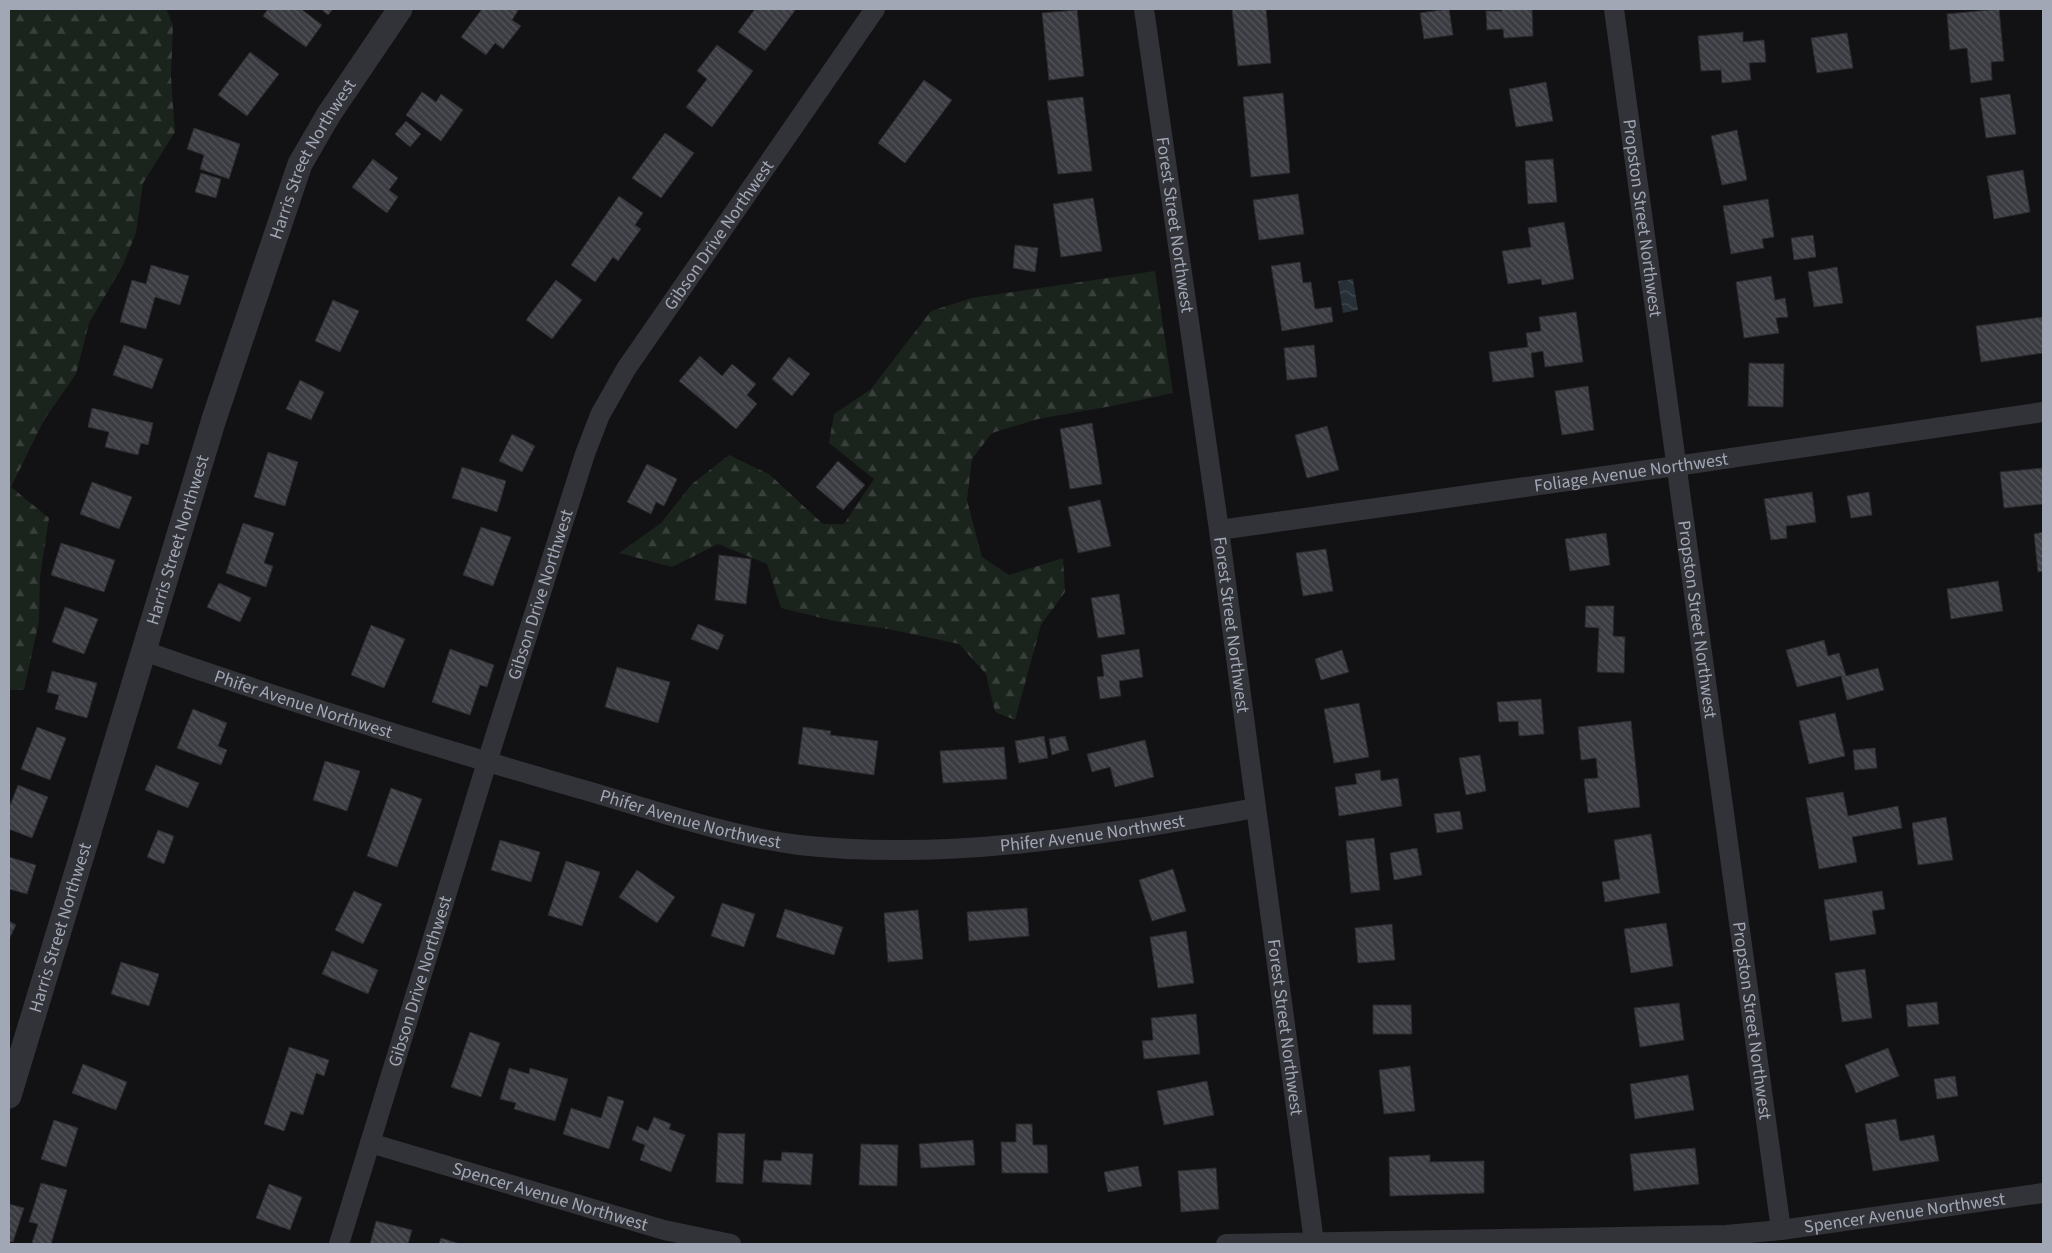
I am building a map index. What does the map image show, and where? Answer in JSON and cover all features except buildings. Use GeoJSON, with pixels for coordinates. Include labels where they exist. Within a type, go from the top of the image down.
{"type":"FeatureCollection","features":[{"type":"Feature","properties":{"kind":"street","name":"Harris Street Northwest"},"geometry":{"type":"LineString","coordinates":[[9,1096],[214,420],[300,164],[329,114],[400,9]]}},
{"type":"Feature","properties":{"kind":"street","name":"Gibson Drive Northwest"},"geometry":{"type":"LineString","coordinates":[[339,1244],[487,762],[584,454],[600,415],[626,370],[875,9]]}},
{"type":"Feature","properties":{"kind":"street","name":"Forest Street Northwest"},"geometry":{"type":"LineString","coordinates":[[1144,9],[1219,530],[1314,1242]]}},
{"type":"Feature","properties":{"kind":"street","name":"Propston Street Northwest"},"geometry":{"type":"LineString","coordinates":[[1614,9],[1781,1230]]}},
{"type":"Feature","properties":{"kind":"street","name":"Foliage Avenue Northwest"},"geometry":{"type":"LineString","coordinates":[[1219,530],[1677,466],[2043,412]]}},
{"type":"Feature","properties":{"kind":"street","name":"Phifer Avenue Northwest"},"geometry":{"type":"LineString","coordinates":[[144,651],[415,741],[721,829],[798,844],[877,850],[958,850],[998,847],[1164,824],[1256,808]]}},
{"type":"Feature","properties":{"kind":"street","name":"Spencer Avenue Northwest"},"geometry":{"type":"LineString","coordinates":[[370,1143],[664,1230],[731,1244]]}},
{"type":"Feature","properties":{"kind":"street","name":"Spencer Avenue Northwest"},"geometry":{"type":"LineString","coordinates":[[1226,1244],[1726,1234],[1781,1230],[2043,1193]]}},
{"type":"Feature","properties":{"kind":"green space"},"geometry":{"type":"Polygon","coordinates":[[[9,9],[166,9],[173,25],[171,77],[175,132],[143,183],[136,233],[122,267],[89,323],[76,374],[44,420],[11,487],[49,518],[40,577],[39,621],[24,690],[9,690],[9,9]]]}},
{"type":"Feature","properties":{"kind":"green space"},"geometry":{"type":"Polygon","coordinates":[[[1155,271],[1173,393],[1038,419],[992,433],[972,459],[967,500],[982,557],[1009,575],[1063,558],[1065,592],[1041,625],[1015,720],[995,712],[986,674],[959,644],[888,629],[834,621],[781,608],[767,564],[718,544],[672,567],[619,553],[661,523],[692,484],[729,455],[769,474],[823,524],[844,524],[874,479],[829,443],[834,414],[871,389],[931,311],[972,298],[1155,271]]]}},
{"type":"Feature","properties":{"kind":"water"},"geometry":{"type":"Polygon","coordinates":[[[1353,279],[1358,310],[1343,313],[1338,281],[1353,279]]]}}]}
